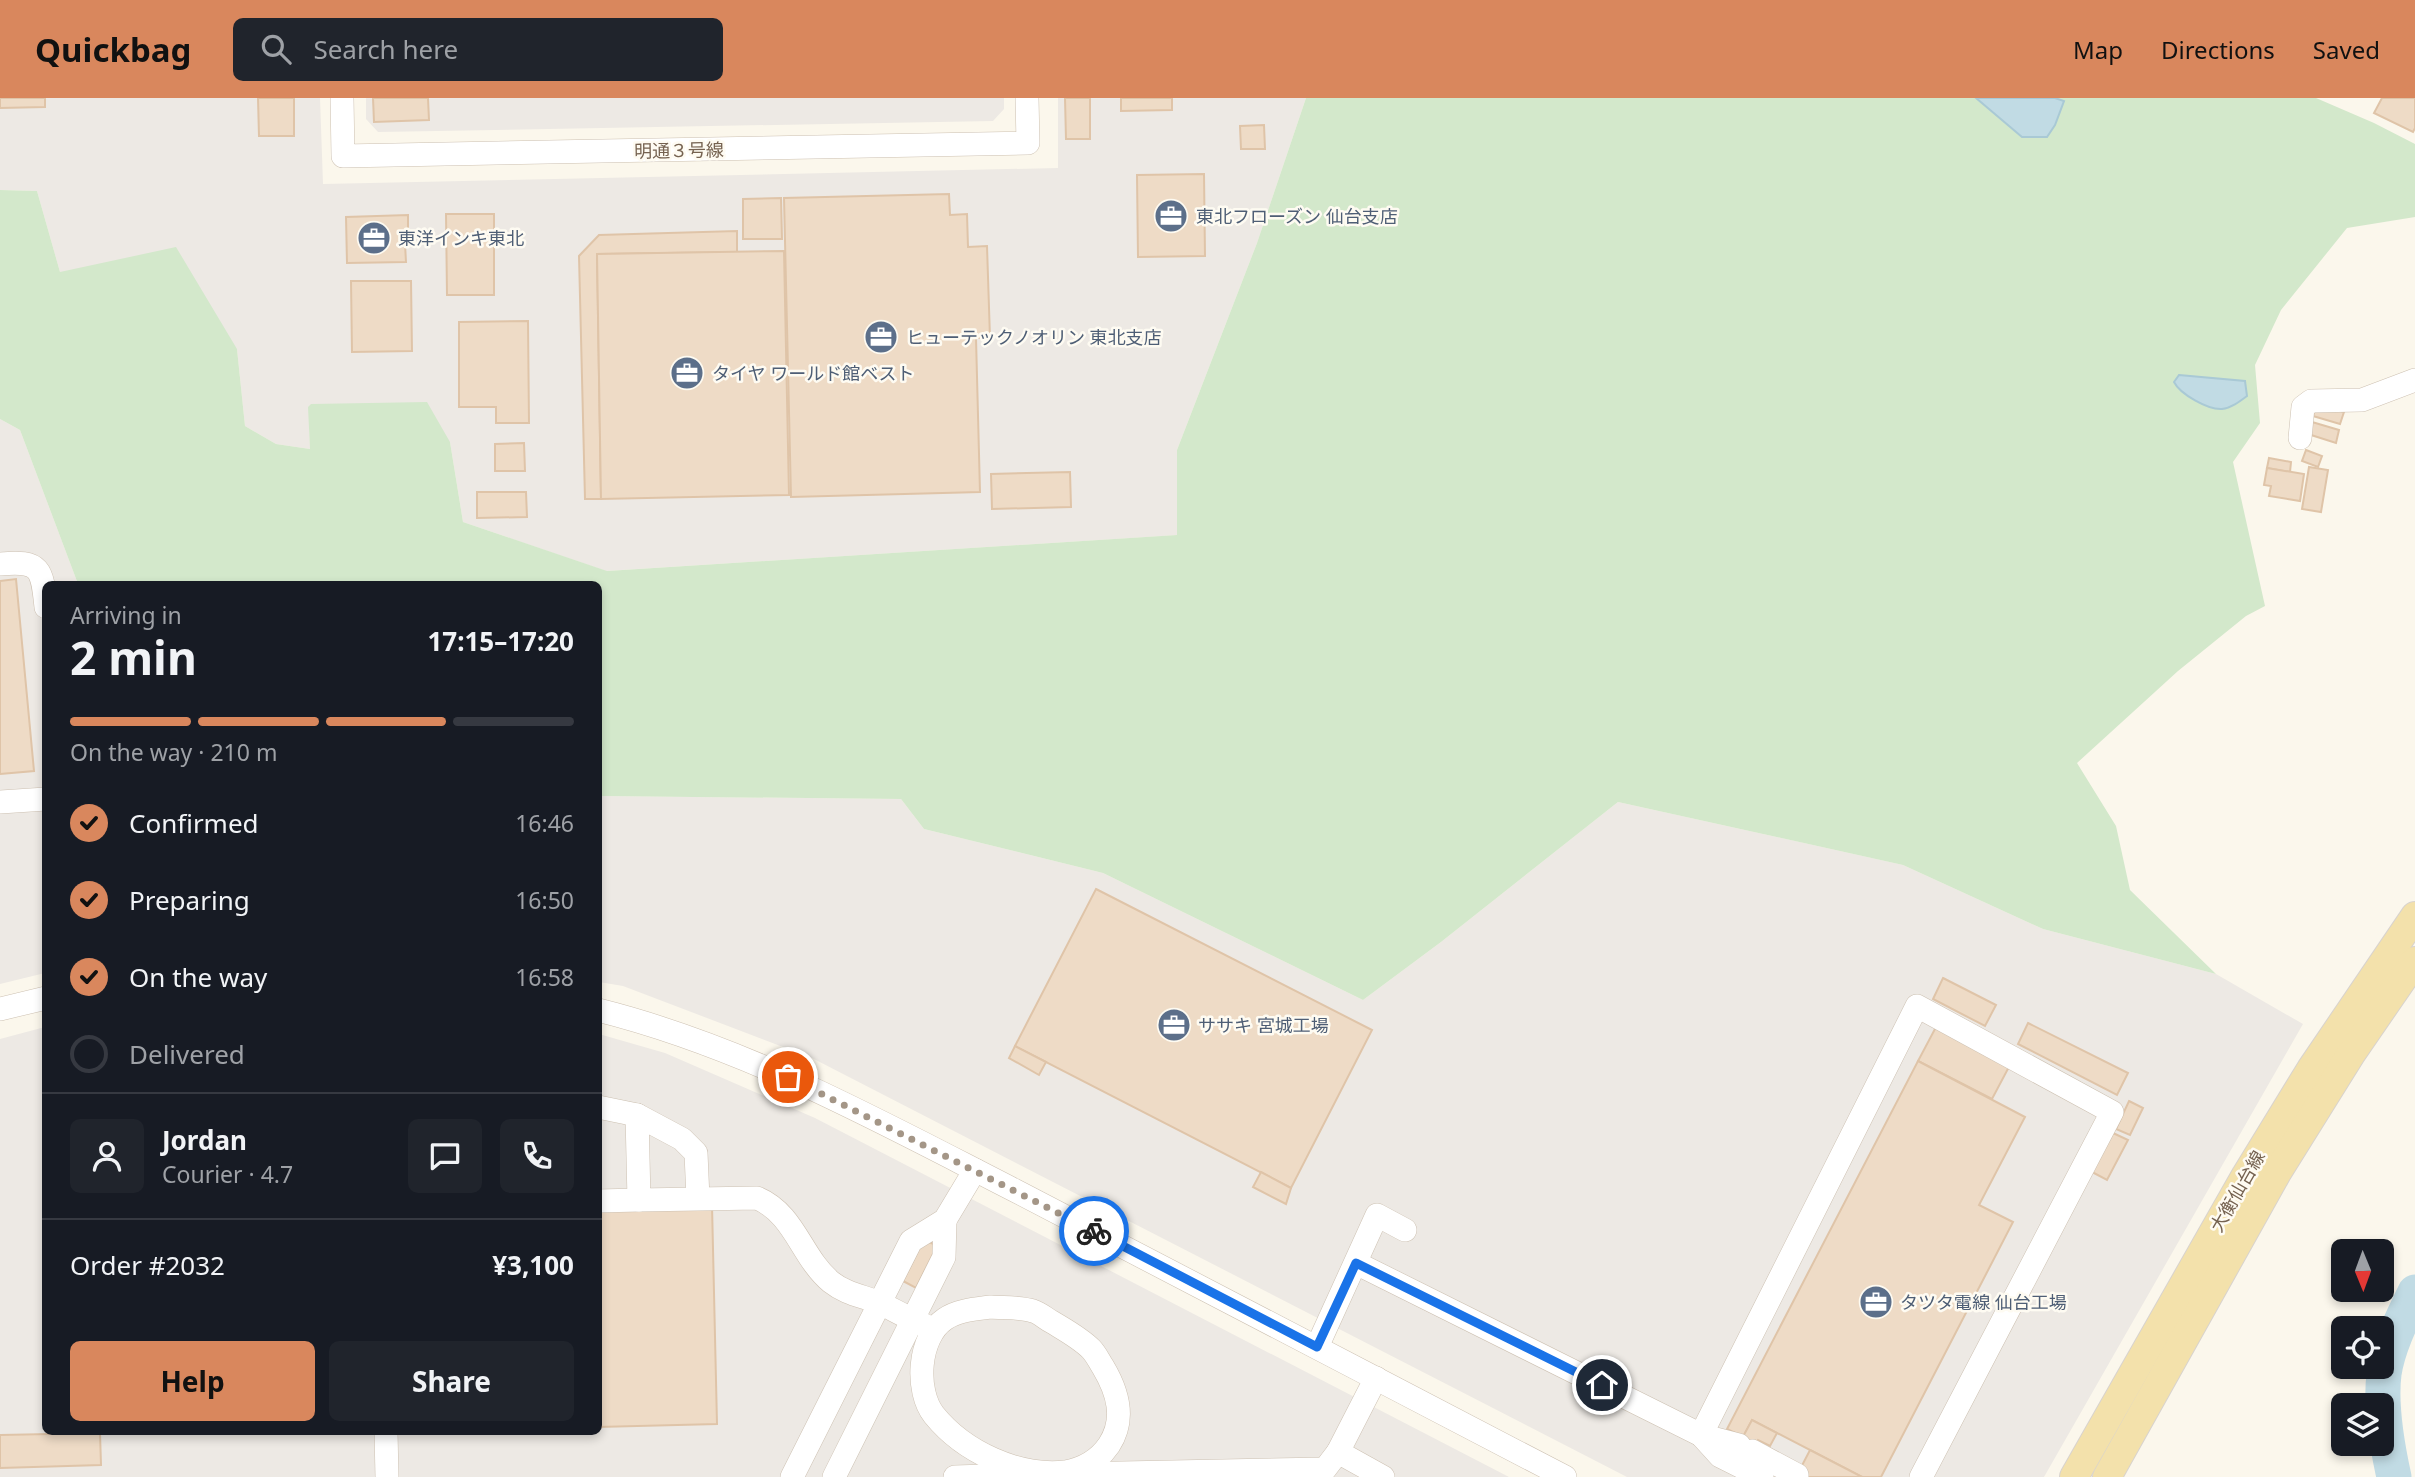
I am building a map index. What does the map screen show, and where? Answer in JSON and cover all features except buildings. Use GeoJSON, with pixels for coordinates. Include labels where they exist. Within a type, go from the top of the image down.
{"type":"FeatureCollection","features":[{"type":"Feature","properties":{"kind":"main road","name":"大衡仙台線"},"geometry":{"type":"LineString","coordinates":[[2074,1477],[2246,1175],[2311,1069],[2415,916]]}},
{"type":"Feature","properties":{"kind":"main road","name":"大衡仙台線"},"geometry":{"type":"LineString","coordinates":[[2107,1477],[2277,1171],[2351,1054],[2415,961]]}},
{"type":"Feature","properties":{"kind":"street","name":"明通３号線"},"geometry":{"type":"LineString","coordinates":[[342,98],[343,156],[1028,142],[1027,98]]}},
{"type":"Feature","properties":{"kind":"street"},"geometry":{"type":"LineString","coordinates":[[2300,438],[2304,407],[2311,401],[2362,400],[2415,380]]}},
{"type":"Feature","properties":{"kind":"street"},"geometry":{"type":"LineString","coordinates":[[0,564],[23,562],[36,567],[43,581]]}},
{"type":"Feature","properties":{"kind":"street"},"geometry":{"type":"LineString","coordinates":[[0,802],[42,799]]}},
{"type":"Feature","properties":{"kind":"street"},"geometry":{"type":"LineString","coordinates":[[0,1009],[42,999]]}},
{"type":"Feature","properties":{"kind":"street"},"geometry":{"type":"LineString","coordinates":[[1701,1435],[1917,1006],[2112,1112],[1921,1477]]}},
{"type":"Feature","properties":{"kind":"street"},"geometry":{"type":"LineString","coordinates":[[602,1011],[638,1020],[734,1054],[811,1086],[1565,1477]]}},
{"type":"Feature","properties":{"kind":"street"},"geometry":{"type":"LineString","coordinates":[[602,1108],[637,1115],[682,1139],[696,1153],[698,1199]]}},
{"type":"Feature","properties":{"kind":"street"},"geometry":{"type":"LineString","coordinates":[[637,1115],[639,1200]]}},
{"type":"Feature","properties":{"kind":"street"},"geometry":{"type":"LineString","coordinates":[[792,1477],[911,1241],[945,1220],[975,1170]]}},
{"type":"Feature","properties":{"kind":"street"},"geometry":{"type":"LineString","coordinates":[[602,1201],[757,1198],[780,1212],[829,1281],[844,1291],[879,1303],[934,1329]]}},
{"type":"Feature","properties":{"kind":"street"},"geometry":{"type":"LineString","coordinates":[[1317,1347],[1377,1215],[1405,1230]]}},
{"type":"Feature","properties":{"kind":"street"},"geometry":{"type":"LineString","coordinates":[[834,1477],[944,1257],[945,1220]]}},
{"type":"Feature","properties":{"kind":"street"},"geometry":{"type":"LineString","coordinates":[[1356,1263],[1701,1435],[1746,1448],[1777,1473]]}},
{"type":"Feature","properties":{"kind":"street"},"geometry":{"type":"LineString","coordinates":[[991,1307],[1033,1311],[1069,1332],[1093,1351],[1111,1381],[1120,1408],[1116,1434],[1101,1456],[1079,1470],[1050,1475],[1021,1470],[986,1456],[954,1435],[932,1413],[922,1371],[923,1350],[934,1329],[946,1318],[966,1310],[991,1307]]}},
{"type":"Feature","properties":{"kind":"street"},"geometry":{"type":"LineString","coordinates":[[955,1477],[1325,1469],[1338,1452],[1376,1378]]}},
{"type":"Feature","properties":{"kind":"street"},"geometry":{"type":"LineString","coordinates":[[386,1435],[387,1477]]}},
{"type":"Feature","properties":{"kind":"street"},"geometry":{"type":"LineString","coordinates":[[1701,1435],[1720,1456],[1777,1473]]}},
{"type":"Feature","properties":{"kind":"street"},"geometry":{"type":"LineString","coordinates":[[1338,1452],[1383,1477]]}},
{"type":"Feature","properties":{"kind":"shaded area"},"geometry":{"type":"Polygon","coordinates":[[[0,98],[320,98],[323,184],[1058,168],[1058,98],[1306,98],[1257,243],[1177,450],[1178,535],[606,571],[463,522],[450,442],[309,407],[310,449],[276,444],[245,426],[237,349],[60,272],[37,191],[0,190],[0,98]]]}},
{"type":"Feature","properties":{"kind":"shaded area"},"geometry":{"type":"Polygon","coordinates":[[[366,98],[1004,98],[1004,109],[993,121],[378,132],[366,119],[366,98]]]}},
{"type":"Feature","properties":{"kind":"shaded area"},"geometry":{"type":"Polygon","coordinates":[[[0,419],[20,430],[77,581],[42,581],[42,974],[0,984],[0,419]]]}},
{"type":"Feature","properties":{"kind":"shaded area"},"geometry":{"type":"Polygon","coordinates":[[[602,796],[901,799],[924,829],[1103,873],[1363,1000],[1618,802],[1903,865],[2043,929],[2216,974],[2303,1024],[2044,1477],[1627,1477],[812,1058],[623,986],[602,982],[602,796]]]}},
{"type":"Feature","properties":{"kind":"shaded area"},"geometry":{"type":"Polygon","coordinates":[[[42,1028],[42,1435],[602,1435],[602,1035],[665,1053],[815,1118],[1509,1477],[0,1477],[0,1039],[42,1028]]]}},
{"type":"Feature","properties":{"kind":"green space"},"geometry":{"type":"Polygon","coordinates":[[[1306,98],[2316,98],[2415,144],[2415,217],[2347,228],[2281,310],[2255,365],[2260,423],[2233,462],[2265,606],[2246,616],[2178,671],[2077,763],[2116,826],[2130,890],[2216,974],[2043,929],[1903,865],[1618,802],[1363,1000],[1103,873],[924,829],[901,799],[602,796],[602,581],[77,581],[20,430],[0,419],[0,190],[37,191],[60,272],[176,247],[237,349],[245,426],[276,444],[310,449],[308,407],[311,404],[427,402],[450,442],[463,522],[607,571],[1177,535],[1177,450],[1257,243],[1306,98]]]}},
{"type":"Feature","properties":{"kind":"water"},"geometry":{"type":"Polygon","coordinates":[[[1976,98],[2055,98],[2064,101],[2055,125],[2047,137],[2022,137],[1976,98]]]}},
{"type":"Feature","properties":{"kind":"water"},"geometry":{"type":"Polygon","coordinates":[[[2179,375],[2245,381],[2247,396],[2225,408],[2209,407],[2177,387],[2174,382],[2179,375]]]}},
{"type":"Feature","properties":{"kind":"waterway"},"geometry":{"type":"LineString","coordinates":[[2394,1477],[2384,1413],[2384,1374],[2392,1342],[2415,1292]]}},
{"type":"Feature","properties":{"kind":"way so far"},"geometry":{"type":"LineString","coordinates":[[788,1077],[811,1086],[1094,1231]]}},
{"type":"Feature","properties":{"kind":"place","name":"東北フローズン 仙台支店"},"geometry":{"type":"Point","coordinates":[1171,216]}},
{"type":"Feature","properties":{"kind":"place","name":"東洋インキ東北"},"geometry":{"type":"Point","coordinates":[374,238]}},
{"type":"Feature","properties":{"kind":"place","name":"ヒューテックノオリン 東北支店"},"geometry":{"type":"Point","coordinates":[881,337]}},
{"type":"Feature","properties":{"kind":"place","name":"タイヤ ワールド館ベスト"},"geometry":{"type":"Point","coordinates":[687,373]}},
{"type":"Feature","properties":{"kind":"place","name":"ササキ 宮城工場"},"geometry":{"type":"Point","coordinates":[1174,1025]}},
{"type":"Feature","properties":{"kind":"place","name":"タツタ電線 仙台工場"},"geometry":{"type":"Point","coordinates":[1876,1302]}},
{"type":"Feature","properties":{"kind":"route"},"geometry":{"type":"LineString","coordinates":[[1094,1231],[1317,1347],[1356,1263],[1602,1385]]}}]}
